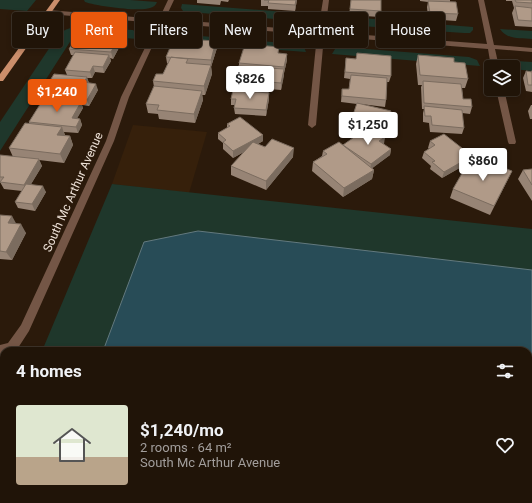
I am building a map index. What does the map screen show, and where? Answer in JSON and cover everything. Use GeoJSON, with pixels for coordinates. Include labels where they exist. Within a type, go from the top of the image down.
{"type":"FeatureCollection","features":[{"type":"Feature","properties":{"kind":"main road"},"geometry":{"type":"LineString","coordinates":[[48,12],[57,0]]}},
{"type":"Feature","properties":{"kind":"main road"},"geometry":{"type":"LineString","coordinates":[[1,76],[22,48]]}},
{"type":"Feature","properties":{"kind":"street","name":"South Mc Arthur Avenue"},"geometry":{"type":"LineString","coordinates":[[164,12],[170,0]]}},
{"type":"Feature","properties":{"kind":"street"},"geometry":{"type":"LineString","coordinates":[[324,12],[326,0]]}},
{"type":"Feature","properties":{"kind":"street"},"geometry":{"type":"LineString","coordinates":[[482,0],[493,60]]}},
{"type":"Feature","properties":{"kind":"street"},"geometry":{"type":"LineString","coordinates":[[63,13],[135,19]]}},
{"type":"Feature","properties":{"kind":"street"},"geometry":{"type":"LineString","coordinates":[[202,24],[274,30]]}},
{"type":"Feature","properties":{"kind":"street"},"geometry":{"type":"LineString","coordinates":[[368,38],[532,50]]}},
{"type":"Feature","properties":{"kind":"street","name":"South Mc Arthur Avenue"},"geometry":{"type":"LineString","coordinates":[[13,347],[28,321],[110,141],[125,97],[148,48]]}},
{"type":"Feature","properties":{"kind":"street"},"geometry":{"type":"LineString","coordinates":[[312,125],[320,48]]}},
{"type":"Feature","properties":{"kind":"street"},"geometry":{"type":"LineString","coordinates":[[502,96],[512,142]]}},
{"type":"Feature","properties":{"kind":"shaded area"},"geometry":{"type":"Polygon","coordinates":[[[133,125],[207,132],[189,193],[112,184],[133,125]]]}},
{"type":"Feature","properties":{"kind":"green space"},"geometry":{"type":"Polygon","coordinates":[[[0,0],[36,0],[27,11],[0,9],[0,0]]]}},
{"type":"Feature","properties":{"kind":"green space"},"geometry":{"type":"Polygon","coordinates":[[[84,0],[130,0],[157,2],[155,6],[151,8],[137,9],[98,5],[85,2],[84,0]]]}},
{"type":"Feature","properties":{"kind":"green space"},"geometry":{"type":"Polygon","coordinates":[[[182,4],[286,12],[274,12],[274,19],[266,18],[266,12],[210,12],[210,14],[183,11],[181,8],[182,4]]]}},
{"type":"Feature","properties":{"kind":"green space"},"geometry":{"type":"Polygon","coordinates":[[[368,19],[376,19],[376,27],[368,26],[368,19]]]}},
{"type":"Feature","properties":{"kind":"green space"},"geometry":{"type":"Polygon","coordinates":[[[445,25],[473,27],[473,30],[470,33],[445,32],[445,25]]]}},
{"type":"Feature","properties":{"kind":"green space"},"geometry":{"type":"Polygon","coordinates":[[[71,28],[71,40],[0,151],[0,122],[49,48],[63,48],[63,31],[71,28]]]}},
{"type":"Feature","properties":{"kind":"green space"},"geometry":{"type":"Polygon","coordinates":[[[500,29],[532,31],[532,39],[510,37],[503,33],[500,29]]]}},
{"type":"Feature","properties":{"kind":"green space"},"geometry":{"type":"Polygon","coordinates":[[[127,30],[135,32],[135,39],[127,38],[127,30]]]}},
{"type":"Feature","properties":{"kind":"green space"},"geometry":{"type":"Polygon","coordinates":[[[202,36],[210,37],[210,45],[202,44],[202,36]]]}},
{"type":"Feature","properties":{"kind":"green space"},"geometry":{"type":"Polygon","coordinates":[[[266,41],[274,42],[274,48],[304,48],[306,52],[254,48],[266,48],[266,41]]]}},
{"type":"Feature","properties":{"kind":"green space"},"geometry":{"type":"Polygon","coordinates":[[[354,48],[469,57],[477,60],[480,66],[332,54],[335,49],[354,48]]]}},
{"type":"Feature","properties":{"kind":"green space"},"geometry":{"type":"Polygon","coordinates":[[[520,61],[532,62],[532,71],[520,70],[520,61]]]}},
{"type":"Feature","properties":{"kind":"green space"},"geometry":{"type":"Polygon","coordinates":[[[112,184],[532,229],[532,347],[44,347],[112,184]]]}},
{"type":"Feature","properties":{"kind":"water"},"geometry":{"type":"Polygon","coordinates":[[[198,231],[532,270],[532,347],[105,347],[144,242],[198,231]]]}},
{"type":"Feature","properties":{"kind":"building"},"geometry":{"type":"Polygon","coordinates":[[[269,0],[296,0],[295,5],[268,3],[269,0]]]}},
{"type":"Feature","properties":{"kind":"building"},"geometry":{"type":"Polygon","coordinates":[[[351,0],[381,0],[381,11],[350,9],[351,0]]]}},
{"type":"Feature","properties":{"kind":"building"},"geometry":{"type":"Polygon","coordinates":[[[515,0],[532,0],[532,3],[516,2],[515,0]]]}},
{"type":"Feature","properties":{"kind":"building"},"geometry":{"type":"Polygon","coordinates":[[[428,1],[456,2],[458,14],[445,14],[445,12],[430,12],[428,1]]]}},
{"type":"Feature","properties":{"kind":"building"},"geometry":{"type":"Polygon","coordinates":[[[515,6],[532,8],[532,21],[518,20],[515,6]]]}},
{"type":"Feature","properties":{"kind":"building"},"geometry":{"type":"Polygon","coordinates":[[[202,40],[210,41],[210,48],[214,48],[211,60],[166,57],[170,48],[202,48],[202,40]]]}},
{"type":"Feature","properties":{"kind":"building"},"geometry":{"type":"Polygon","coordinates":[[[71,46],[71,48],[113,48],[111,52],[69,49],[71,46]]]}},
{"type":"Feature","properties":{"kind":"building"},"geometry":{"type":"Polygon","coordinates":[[[274,47],[274,48],[279,48],[278,53],[287,54],[284,67],[239,63],[244,48],[274,47]]]}},
{"type":"Feature","properties":{"kind":"building"},"geometry":{"type":"Polygon","coordinates":[[[75,52],[109,55],[103,67],[93,66],[90,72],[65,70],[75,52]]]}},
{"type":"Feature","properties":{"kind":"building"},"geometry":{"type":"Polygon","coordinates":[[[357,53],[391,56],[391,76],[345,72],[346,58],[356,59],[357,53]]]}},
{"type":"Feature","properties":{"kind":"building"},"geometry":{"type":"Polygon","coordinates":[[[418,55],[454,58],[454,62],[465,63],[468,79],[420,75],[418,55]]]}},
{"type":"Feature","properties":{"kind":"building"},"geometry":{"type":"Polygon","coordinates":[[[171,57],[188,59],[186,63],[211,65],[204,86],[153,81],[156,74],[163,74],[171,57]]]}},
{"type":"Feature","properties":{"kind":"building"},"geometry":{"type":"Polygon","coordinates":[[[238,66],[284,69],[281,83],[269,82],[268,89],[233,87],[238,66]]]}},
{"type":"Feature","properties":{"kind":"building"},"geometry":{"type":"Polygon","coordinates":[[[526,71],[532,72],[532,85],[528,85],[526,71]]]}},
{"type":"Feature","properties":{"kind":"building"},"geometry":{"type":"Polygon","coordinates":[[[54,74],[87,77],[84,82],[96,84],[87,100],[41,95],[54,74]]]}},
{"type":"Feature","properties":{"kind":"building"},"geometry":{"type":"Polygon","coordinates":[[[351,75],[387,78],[386,100],[342,96],[342,89],[349,89],[351,75]]]}},
{"type":"Feature","properties":{"kind":"building"},"geometry":{"type":"Polygon","coordinates":[[[423,81],[461,84],[463,99],[471,99],[472,107],[424,103],[423,81]]]}},
{"type":"Feature","properties":{"kind":"building"},"geometry":{"type":"Polygon","coordinates":[[[154,86],[202,91],[194,114],[157,110],[159,105],[146,104],[154,86]]]}},
{"type":"Feature","properties":{"kind":"building"},"geometry":{"type":"Polygon","coordinates":[[[233,90],[269,93],[266,110],[234,108],[236,99],[231,99],[233,90]]]}},
{"type":"Feature","properties":{"kind":"building"},"geometry":{"type":"Polygon","coordinates":[[[44,98],[81,102],[72,118],[80,119],[76,127],[29,122],[44,98]]]}},
{"type":"Feature","properties":{"kind":"building"},"geometry":{"type":"Polygon","coordinates":[[[357,103],[391,111],[386,129],[357,122],[359,116],[353,115],[357,103]]]}},
{"type":"Feature","properties":{"kind":"building"},"geometry":{"type":"Polygon","coordinates":[[[424,106],[462,110],[464,128],[432,125],[431,116],[425,116],[424,106]]]}},
{"type":"Feature","properties":{"kind":"building"},"geometry":{"type":"Polygon","coordinates":[[[240,117],[263,135],[233,151],[223,142],[226,140],[218,133],[230,126],[227,124],[240,117]]]}},
{"type":"Feature","properties":{"kind":"building"},"geometry":{"type":"Polygon","coordinates":[[[25,123],[62,127],[57,135],[70,136],[60,154],[9,148],[25,123]]]}},
{"type":"Feature","properties":{"kind":"building"},"geometry":{"type":"Polygon","coordinates":[[[372,129],[385,137],[379,141],[391,149],[371,164],[343,145],[357,135],[360,137],[372,129]]]}},
{"type":"Feature","properties":{"kind":"building"},"geometry":{"type":"Polygon","coordinates":[[[444,134],[472,156],[444,172],[432,162],[435,161],[424,152],[435,145],[430,141],[444,134]]]}},
{"type":"Feature","properties":{"kind":"building"},"geometry":{"type":"Polygon","coordinates":[[[272,139],[294,148],[266,181],[231,166],[253,142],[265,147],[272,139]]]}},
{"type":"Feature","properties":{"kind":"building"},"geometry":{"type":"Polygon","coordinates":[[[339,142],[374,170],[344,188],[313,162],[327,154],[323,151],[339,142]]]}},
{"type":"Feature","properties":{"kind":"building"},"geometry":{"type":"Polygon","coordinates":[[[0,155],[39,159],[24,185],[0,182],[4,177],[0,177],[0,155]]]}},
{"type":"Feature","properties":{"kind":"building"},"geometry":{"type":"Polygon","coordinates":[[[486,161],[512,171],[494,206],[453,189],[468,163],[482,169],[486,161]]]}},
{"type":"Feature","properties":{"kind":"building"},"geometry":{"type":"Polygon","coordinates":[[[532,169],[532,185],[523,170],[532,169]]]}},
{"type":"Feature","properties":{"kind":"building"},"geometry":{"type":"Polygon","coordinates":[[[26,184],[43,186],[32,204],[15,202],[26,184]]]}},
{"type":"Feature","properties":{"kind":"building"},"geometry":{"type":"Polygon","coordinates":[[[0,215],[12,216],[8,223],[21,224],[6,252],[0,251],[0,215]]]}}]}
